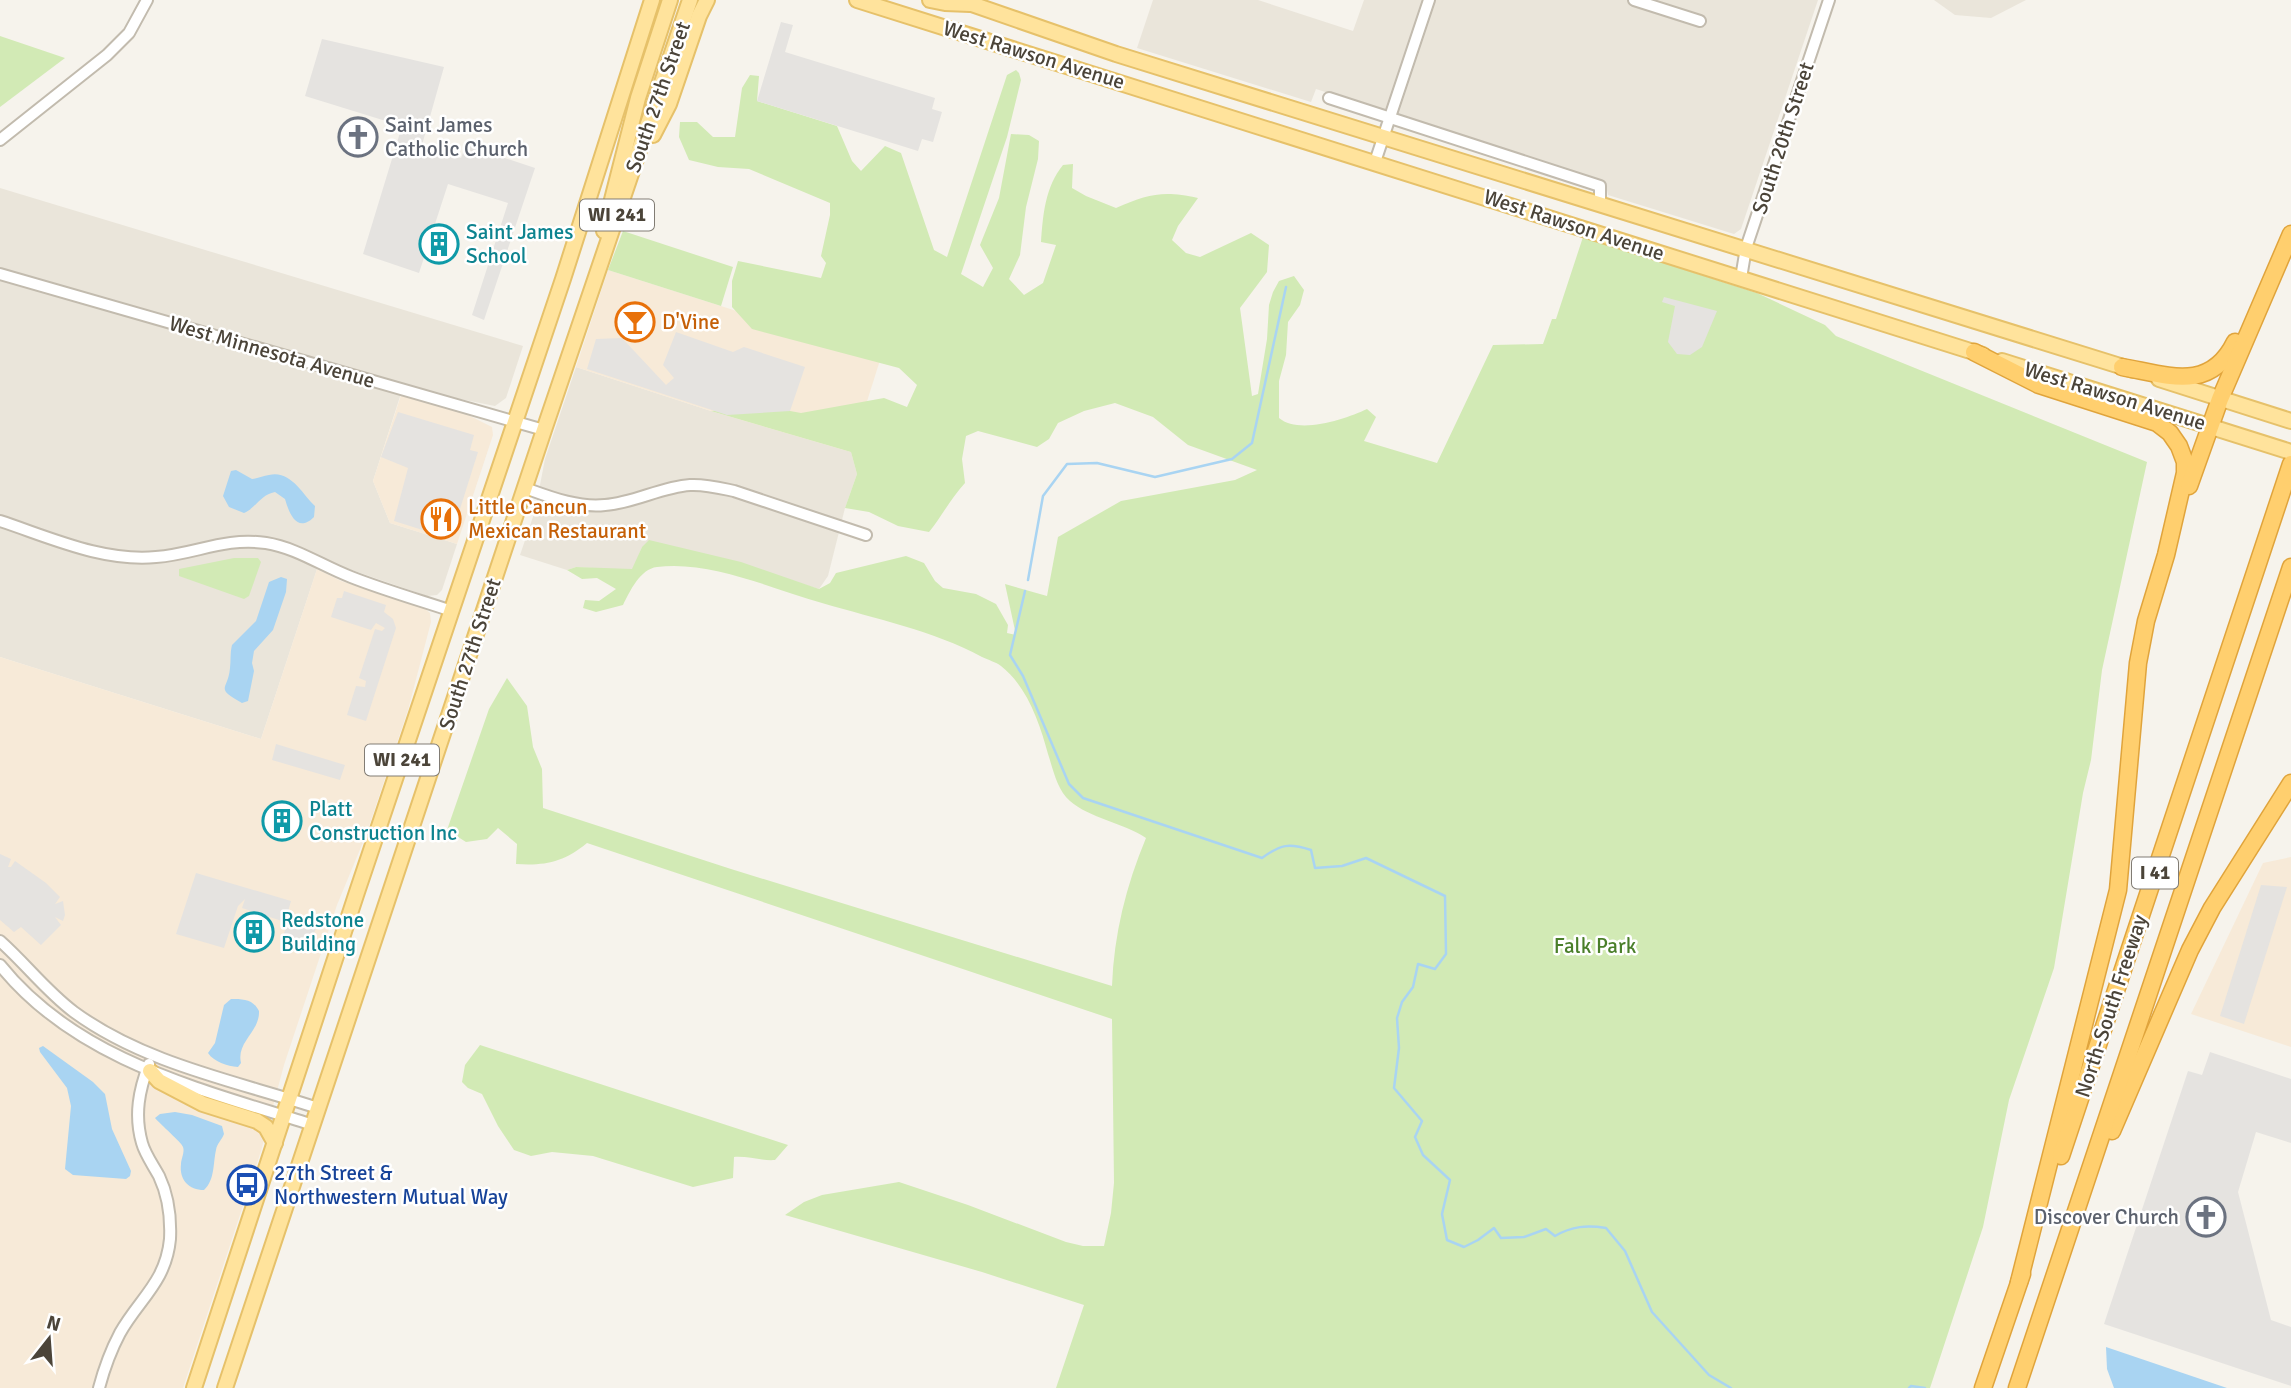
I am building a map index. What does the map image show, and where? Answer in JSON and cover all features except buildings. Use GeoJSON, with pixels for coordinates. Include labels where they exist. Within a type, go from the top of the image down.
{"type":"FeatureCollection","features":[{"type":"Feature","properties":{"kind":"highway"},"geometry":{"type":"LineString","coordinates":[[2019,1282],[2118,890],[2138,663],[2146,621],[2220,399],[2291,234]]}},
{"type":"Feature","properties":{"kind":"highway"},"geometry":{"type":"LineString","coordinates":[[2122,367],[2172,376],[2199,376],[2208,373],[2226,359],[2247,318],[2265,292]]}},
{"type":"Feature","properties":{"kind":"highway"},"geometry":{"type":"LineString","coordinates":[[1974,352],[2039,385],[2157,423],[2170,433],[2183,454],[2185,473],[2166,555]]}},
{"type":"Feature","properties":{"kind":"highway","name":"North-South Freeway"},"geometry":{"type":"LineString","coordinates":[[1983,1388],[2291,464]]}},
{"type":"Feature","properties":{"kind":"highway","name":"North-South Freeway"},"geometry":{"type":"LineString","coordinates":[[2017,1388],[2291,567]]}},
{"type":"Feature","properties":{"kind":"highway"},"geometry":{"type":"LineString","coordinates":[[2061,1252],[2190,950],[2218,899],[2291,783]]}},
{"type":"Feature","properties":{"kind":"main road","name":"South 27th Street"},"geometry":{"type":"LineString","coordinates":[[194,1388],[563,279],[652,0]]}},
{"type":"Feature","properties":{"kind":"main road"},"geometry":{"type":"LineString","coordinates":[[601,261],[606,222],[635,110],[670,0]]}},
{"type":"Feature","properties":{"kind":"main road","name":"South 27th Street"},"geometry":{"type":"LineString","coordinates":[[225,1388],[544,430],[691,0]]}},
{"type":"Feature","properties":{"kind":"main road"},"geometry":{"type":"LineString","coordinates":[[630,180],[669,104],[707,0]]}},
{"type":"Feature","properties":{"kind":"main road","name":"West Rawson Avenue"},"geometry":{"type":"LineString","coordinates":[[858,0],[2291,452]]}},
{"type":"Feature","properties":{"kind":"main road"},"geometry":{"type":"LineString","coordinates":[[930,0],[945,3],[969,1]]}},
{"type":"Feature","properties":{"kind":"main road","name":"West Rawson Avenue"},"geometry":{"type":"LineString","coordinates":[[969,1],[1116,54],[1746,248],[2291,421]]}},
{"type":"Feature","properties":{"kind":"main road"},"geometry":{"type":"LineString","coordinates":[[1108,78],[1116,54]]}},
{"type":"Feature","properties":{"kind":"main road"},"geometry":{"type":"LineString","coordinates":[[148,1070],[159,1082],[203,1104],[257,1121],[266,1127],[275,1143]]}},
{"type":"Feature","properties":{"kind":"street"},"geometry":{"type":"LineString","coordinates":[[0,140],[107,55],[129,33],[147,0]]}},
{"type":"Feature","properties":{"kind":"street"},"geometry":{"type":"LineString","coordinates":[[1375,162],[1429,0]]}},
{"type":"Feature","properties":{"kind":"street"},"geometry":{"type":"LineString","coordinates":[[1634,0],[1700,21]]}},
{"type":"Feature","properties":{"kind":"street","name":"South 20th Street"},"geometry":{"type":"LineString","coordinates":[[1741,278],[1746,248],[1829,0]]}},
{"type":"Feature","properties":{"kind":"street"},"geometry":{"type":"LineString","coordinates":[[1329,98],[1600,186],[1600,203]]}},
{"type":"Feature","properties":{"kind":"street","name":"West Minnesota Avenue"},"geometry":{"type":"LineString","coordinates":[[0,274],[544,430]]}},
{"type":"Feature","properties":{"kind":"street"},"geometry":{"type":"LineString","coordinates":[[525,488],[571,503],[602,506],[676,487],[712,487],[734,491],[866,535]]}},
{"type":"Feature","properties":{"kind":"street"},"geometry":{"type":"LineString","coordinates":[[0,521],[99,553],[121,556],[156,557],[234,541],[271,544],[305,555],[354,579],[452,611]]}},
{"type":"Feature","properties":{"kind":"street"},"geometry":{"type":"LineString","coordinates":[[0,942],[57,998],[97,1027],[152,1055],[318,1108]]}},
{"type":"Feature","properties":{"kind":"street"},"geometry":{"type":"LineString","coordinates":[[0,965],[43,1010],[66,1028],[118,1057],[148,1070],[313,1125]]}},
{"type":"Feature","properties":{"kind":"street"},"geometry":{"type":"LineString","coordinates":[[99,1388],[121,1332],[151,1292],[168,1251],[170,1219],[166,1196],[142,1145],[137,1121],[138,1101],[152,1055]]}},
{"type":"Feature","properties":{"kind":"shaded area"},"geometry":{"type":"Polygon","coordinates":[[[1153,0],[1258,0],[1353,31],[1364,0],[1818,0],[1741,229],[1734,234],[1608,195],[1605,182],[1316,89],[1311,102],[1137,48],[1153,0]]]}},
{"type":"Feature","properties":{"kind":"shaded area"},"geometry":{"type":"Polygon","coordinates":[[[1934,0],[2026,0],[1991,18],[1955,15],[1934,0]]]}},
{"type":"Feature","properties":{"kind":"shaded area"},"geometry":{"type":"Polygon","coordinates":[[[781,22],[793,25],[785,52],[935,98],[932,109],[942,112],[933,142],[922,139],[918,151],[757,101],[781,22]]]}},
{"type":"Feature","properties":{"kind":"shaded area"},"geometry":{"type":"Polygon","coordinates":[[[322,39],[444,67],[422,145],[461,158],[466,145],[535,168],[484,320],[472,315],[508,203],[448,184],[419,273],[363,254],[402,126],[305,96],[322,39]]]}},
{"type":"Feature","properties":{"kind":"shaded area"},"geometry":{"type":"Polygon","coordinates":[[[0,188],[523,346],[506,398],[495,406],[404,384],[373,481],[390,523],[457,544],[442,590],[437,595],[427,596],[321,557],[261,739],[0,657],[0,188]]]}},
{"type":"Feature","properties":{"kind":"shaded area"},"geometry":{"type":"Polygon","coordinates":[[[608,270],[881,357],[851,452],[711,411],[576,367],[608,270]]]}},
{"type":"Feature","properties":{"kind":"shaded area"},"geometry":{"type":"Polygon","coordinates":[[[1664,297],[1717,311],[1702,347],[1690,355],[1677,354],[1668,342],[1675,306],[1662,302],[1664,297]]]}},
{"type":"Feature","properties":{"kind":"shaded area"},"geometry":{"type":"Polygon","coordinates":[[[676,332],[733,352],[744,347],[805,367],[790,411],[727,415],[587,369],[596,339],[622,338],[666,385],[674,378],[663,365],[676,332]]]}},
{"type":"Feature","properties":{"kind":"shaded area"},"geometry":{"type":"Polygon","coordinates":[[[576,367],[711,411],[851,452],[857,474],[845,508],[828,576],[819,589],[642,547],[633,569],[626,570],[576,567],[567,570],[520,555],[535,511],[545,459],[576,367]]]}},
{"type":"Feature","properties":{"kind":"shaded area"},"geometry":{"type":"Polygon","coordinates":[[[401,395],[466,414],[492,427],[493,435],[457,544],[390,523],[373,481],[401,395]]]}},
{"type":"Feature","properties":{"kind":"shaded area"},"geometry":{"type":"Polygon","coordinates":[[[398,412],[474,435],[470,450],[478,452],[460,509],[438,503],[429,532],[394,521],[408,468],[381,457],[398,412]]]}},
{"type":"Feature","properties":{"kind":"shaded area"},"geometry":{"type":"Polygon","coordinates":[[[317,569],[341,581],[424,608],[430,613],[431,622],[408,710],[366,835],[337,905],[284,1065],[261,1151],[183,1388],[0,1388],[0,657],[261,739],[317,569]]]}},
{"type":"Feature","properties":{"kind":"shaded area"},"geometry":{"type":"Polygon","coordinates":[[[344,591],[386,605],[384,612],[393,619],[396,628],[366,721],[347,715],[356,686],[365,687],[366,681],[359,678],[375,629],[382,631],[385,628],[376,623],[371,630],[331,617],[337,598],[342,598],[344,591]]]}},
{"type":"Feature","properties":{"kind":"shaded area"},"geometry":{"type":"Polygon","coordinates":[[[276,744],[345,765],[340,780],[272,760],[276,744]]]}},
{"type":"Feature","properties":{"kind":"shaded area"},"geometry":{"type":"Polygon","coordinates":[[[0,854],[11,859],[8,867],[15,861],[46,883],[60,897],[55,904],[63,901],[63,921],[55,917],[61,925],[41,945],[21,927],[14,932],[0,920],[0,854]]]}},
{"type":"Feature","properties":{"kind":"shaded area"},"geometry":{"type":"Polygon","coordinates":[[[2291,857],[2291,1047],[2191,1014],[2263,863],[2291,857]]]}},
{"type":"Feature","properties":{"kind":"shaded area"},"geometry":{"type":"Polygon","coordinates":[[[196,873],[291,901],[285,922],[242,908],[245,899],[238,906],[224,948],[176,934],[196,873]]]}},
{"type":"Feature","properties":{"kind":"shaded area"},"geometry":{"type":"Polygon","coordinates":[[[2261,885],[2287,887],[2244,1024],[2220,1016],[2261,885]]]}},
{"type":"Feature","properties":{"kind":"shaded area"},"geometry":{"type":"Polygon","coordinates":[[[290,916],[317,925],[309,948],[282,939],[290,916]]]}},
{"type":"Feature","properties":{"kind":"shaded area"},"geometry":{"type":"Polygon","coordinates":[[[2210,1052],[2291,1079],[2291,1143],[2256,1132],[2238,1192],[2271,1320],[2291,1327],[2291,1386],[2104,1324],[2188,1071],[2202,1075],[2210,1052]]]}},
{"type":"Feature","properties":{"kind":"green space"},"geometry":{"type":"Polygon","coordinates":[[[0,36],[65,58],[0,107],[0,36]]]}},
{"type":"Feature","properties":{"kind":"green space","name":"Falk Park"},"geometry":{"type":"Polygon","coordinates":[[[1016,70],[1021,80],[1007,137],[961,274],[983,287],[993,268],[980,245],[999,198],[1011,134],[1029,135],[1039,141],[1020,255],[1009,279],[1024,295],[1043,283],[1056,245],[1041,242],[1049,192],[1063,165],[1073,164],[1072,188],[1116,208],[1156,195],[1175,194],[1198,198],[1178,226],[1172,240],[1186,253],[1200,257],[1251,233],[1269,245],[1267,272],[1240,308],[1252,396],[1258,394],[1273,292],[1279,281],[1294,276],[1304,290],[1300,305],[1288,322],[1286,355],[1279,381],[1279,418],[1288,423],[1323,424],[1367,409],[1376,417],[1364,441],[1437,463],[1493,345],[1543,344],[1552,319],[1556,319],[1583,237],[1757,293],[1825,325],[1836,336],[2147,462],[2102,670],[2091,760],[2054,968],[2009,1100],[1983,1227],[1930,1388],[1056,1388],[1084,1305],[982,1272],[785,1215],[804,1202],[822,1195],[899,1182],[1066,1242],[1083,1246],[1104,1246],[1114,1183],[1112,1019],[587,843],[562,859],[536,864],[516,864],[517,844],[498,828],[487,839],[466,842],[447,830],[489,709],[507,678],[527,706],[533,747],[542,769],[543,808],[1112,986],[1122,911],[1146,838],[1087,812],[1070,801],[1056,779],[1031,706],[1018,684],[1001,666],[924,632],[741,577],[698,568],[677,566],[651,569],[636,582],[623,605],[596,612],[583,608],[585,600],[599,601],[616,589],[597,578],[582,579],[567,570],[576,567],[632,569],[642,547],[649,540],[741,562],[819,589],[830,583],[836,573],[906,556],[924,563],[935,581],[943,588],[976,594],[996,604],[1008,625],[1007,633],[1016,635],[1005,584],[1047,596],[1058,537],[1121,501],[1235,480],[1257,470],[1188,445],[1153,417],[1115,403],[1084,411],[1058,423],[1049,439],[1037,447],[978,431],[966,436],[962,459],[965,483],[929,532],[898,526],[869,512],[845,508],[857,474],[851,452],[711,411],[763,406],[801,413],[884,398],[907,407],[917,385],[899,368],[752,329],[732,307],[732,281],[738,261],[821,278],[826,263],[821,256],[830,203],[749,169],[718,167],[689,160],[679,137],[680,122],[697,122],[713,137],[735,137],[742,88],[750,75],[759,76],[757,101],[837,126],[852,161],[861,171],[885,146],[901,153],[934,250],[947,257],[1007,75],[1016,70]]]}},
{"type":"Feature","properties":{"kind":"green space"},"geometry":{"type":"Polygon","coordinates":[[[623,231],[733,267],[721,306],[608,270],[623,231]]]}},
{"type":"Feature","properties":{"kind":"green space"},"geometry":{"type":"Polygon","coordinates":[[[234,558],[258,558],[261,562],[249,596],[244,599],[179,576],[179,569],[234,558]]]}},
{"type":"Feature","properties":{"kind":"green space"},"geometry":{"type":"Polygon","coordinates":[[[480,1045],[788,1145],[775,1160],[734,1157],[733,1178],[693,1187],[593,1156],[552,1152],[531,1156],[514,1150],[482,1094],[462,1082],[465,1065],[480,1045]]]}},
{"type":"Feature","properties":{"kind":"water"},"geometry":{"type":"Polygon","coordinates":[[[236,470],[252,479],[277,474],[290,479],[315,506],[314,517],[308,522],[298,522],[291,515],[285,499],[275,492],[244,513],[229,507],[223,496],[231,471],[236,470]]]}},
{"type":"Feature","properties":{"kind":"water"},"geometry":{"type":"Polygon","coordinates":[[[281,577],[287,579],[286,592],[273,630],[254,651],[254,671],[248,701],[242,703],[225,691],[232,645],[256,621],[269,582],[281,577]]]}},
{"type":"Feature","properties":{"kind":"water"},"geometry":{"type":"Polygon","coordinates":[[[231,999],[251,1002],[259,1011],[256,1025],[242,1049],[238,1067],[221,1063],[208,1053],[215,1043],[224,1005],[231,999]]]}},
{"type":"Feature","properties":{"kind":"water"},"geometry":{"type":"Polygon","coordinates":[[[43,1046],[93,1082],[105,1094],[112,1129],[131,1171],[126,1179],[73,1175],[65,1169],[71,1106],[67,1088],[40,1052],[39,1048],[43,1046]]]}},
{"type":"Feature","properties":{"kind":"water"},"geometry":{"type":"Polygon","coordinates":[[[175,1112],[222,1126],[224,1134],[217,1148],[210,1181],[204,1190],[190,1186],[183,1179],[183,1147],[155,1118],[160,1114],[175,1112]]]}},
{"type":"Feature","properties":{"kind":"water"},"geometry":{"type":"Polygon","coordinates":[[[2106,1347],[2227,1388],[2114,1388],[2107,1369],[2106,1347]]]}},
{"type":"Feature","properties":{"kind":"waterway"},"geometry":{"type":"LineString","coordinates":[[1028,580],[1043,496],[1067,464],[1097,463],[1155,477],[1232,459],[1252,443],[1286,287]]}},
{"type":"Feature","properties":{"kind":"waterway"},"geometry":{"type":"LineString","coordinates":[[1025,591],[1010,655],[1023,676],[1069,784],[1083,798],[1262,858],[1280,847],[1291,846],[1311,850],[1315,868],[1342,866],[1366,858],[1445,896],[1446,954],[1435,969],[1418,964],[1413,987],[1402,1002],[1397,1018],[1399,1048],[1394,1088],[1422,1121],[1415,1137],[1423,1155],[1450,1180],[1442,1214],[1447,1240],[1464,1247],[1494,1228],[1501,1238],[1524,1237],[1546,1229],[1555,1236],[1580,1227],[1606,1228],[1625,1251],[1652,1312],[1709,1375],[1731,1388]]}},
{"type":"Feature","properties":{"kind":"waterway"},"geometry":{"type":"LineString","coordinates":[[1909,1388],[1925,1388]]}},
{"type":"Feature","properties":{"kind":"place","name":"Saint James Catholic Church"},"geometry":{"type":"Point","coordinates":[358,137]}},
{"type":"Feature","properties":{"kind":"place","name":"Saint James School"},"geometry":{"type":"Point","coordinates":[439,244]}},
{"type":"Feature","properties":{"kind":"place","name":"D'Vine"},"geometry":{"type":"Point","coordinates":[635,322]}},
{"type":"Feature","properties":{"kind":"place","name":"Little Cancun Mexican Restaurant"},"geometry":{"type":"Point","coordinates":[441,519]}},
{"type":"Feature","properties":{"kind":"place","name":"Platt Construction Inc"},"geometry":{"type":"Point","coordinates":[282,821]}},
{"type":"Feature","properties":{"kind":"place","name":"Redstone Building"},"geometry":{"type":"Point","coordinates":[254,932]}},
{"type":"Feature","properties":{"kind":"place","name":"27th Street & Northwestern Mutual Way"},"geometry":{"type":"Point","coordinates":[247,1185]}},
{"type":"Feature","properties":{"kind":"place","name":"Discover Church"},"geometry":{"type":"Point","coordinates":[2206,1217]}}]}
